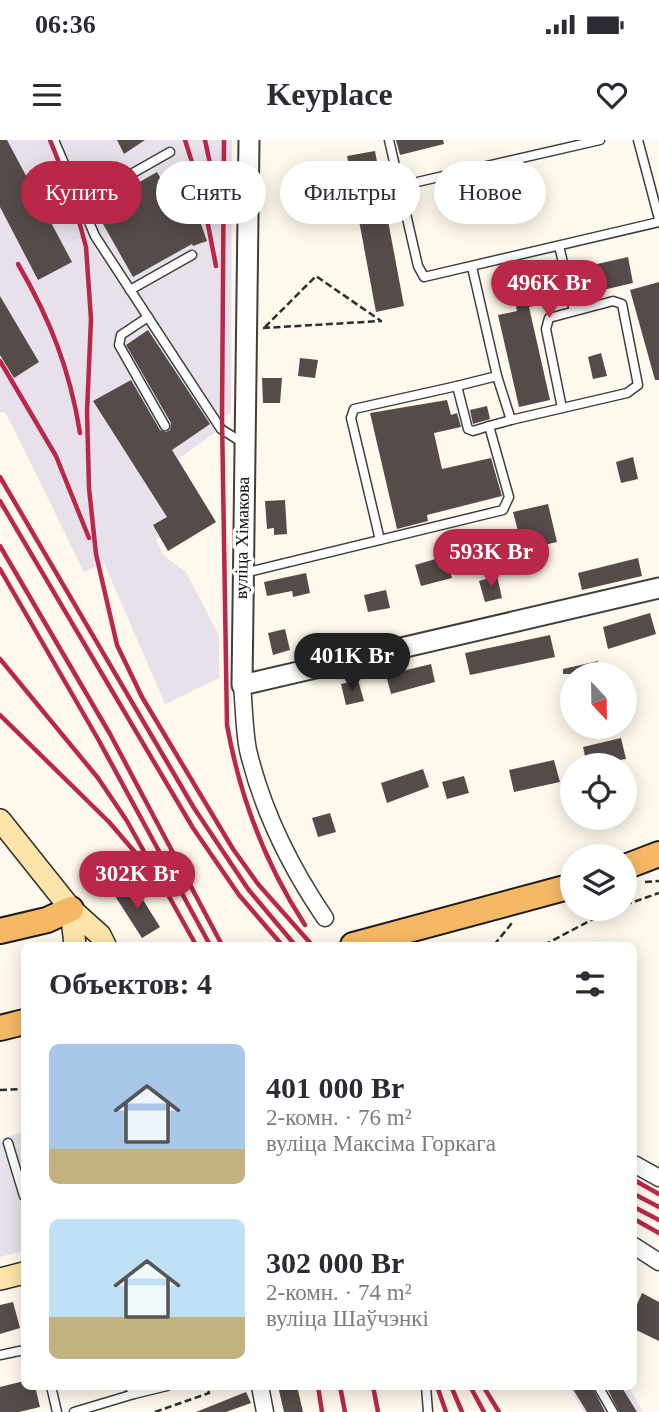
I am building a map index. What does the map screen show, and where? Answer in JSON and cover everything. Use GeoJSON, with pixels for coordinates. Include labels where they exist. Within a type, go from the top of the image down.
{"type":"FeatureCollection","features":[{"type":"Feature","properties":{"kind":"main road"},"geometry":{"type":"LineString","coordinates":[[0,820],[71,909],[100,935],[104,942]]}},
{"type":"Feature","properties":{"kind":"main road"},"geometry":{"type":"LineString","coordinates":[[637,872],[659,854]]}},
{"type":"Feature","properties":{"kind":"main road"},"geometry":{"type":"LineString","coordinates":[[368,942],[505,915],[560,891]]}},
{"type":"Feature","properties":{"kind":"main road"},"geometry":{"type":"LineString","coordinates":[[0,931],[47,920],[71,909]]}},
{"type":"Feature","properties":{"kind":"main road"},"geometry":{"type":"LineString","coordinates":[[71,909],[75,942]]}},
{"type":"Feature","properties":{"kind":"main road"},"geometry":{"type":"LineString","coordinates":[[0,1028],[21,1024]]}},
{"type":"Feature","properties":{"kind":"street","name":"вуліца Хімакова"},"geometry":{"type":"LineString","coordinates":[[249,140],[254,329],[243,443],[241,573],[242,685],[248,749],[268,809],[297,877],[325,918]]}},
{"type":"Feature","properties":{"kind":"street"},"geometry":{"type":"LineString","coordinates":[[242,685],[659,588]]}},
{"type":"Feature","properties":{"kind":"street"},"geometry":{"type":"LineString","coordinates":[[637,1166],[659,1178]]}},
{"type":"Feature","properties":{"kind":"street"},"geometry":{"type":"LineString","coordinates":[[637,1248],[659,1262]]}},
{"type":"Feature","properties":{"kind":"street"},"geometry":{"type":"LineString","coordinates":[[260,1390],[260,1411]]}},
{"type":"Feature","properties":{"kind":"lane"},"geometry":{"type":"LineString","coordinates":[[54,140],[63,161]]}},
{"type":"Feature","properties":{"kind":"lane"},"geometry":{"type":"LineString","coordinates":[[389,140],[394,161]]}},
{"type":"Feature","properties":{"kind":"lane"},"geometry":{"type":"LineString","coordinates":[[420,181],[600,140]]}},
{"type":"Feature","properties":{"kind":"lane"},"geometry":{"type":"LineString","coordinates":[[409,224],[420,273],[431,277],[659,220],[638,140]]}},
{"type":"Feature","properties":{"kind":"lane"},"geometry":{"type":"LineString","coordinates":[[142,168],[170,152]]}},
{"type":"Feature","properties":{"kind":"lane"},"geometry":{"type":"LineString","coordinates":[[89,224],[221,429],[243,443]]}},
{"type":"Feature","properties":{"kind":"lane"},"geometry":{"type":"LineString","coordinates":[[559,246],[565,271]]}},
{"type":"Feature","properties":{"kind":"lane"},"geometry":{"type":"LineString","coordinates":[[130,290],[192,255]]}},
{"type":"Feature","properties":{"kind":"lane"},"geometry":{"type":"LineString","coordinates":[[472,267],[497,376],[511,420]]}},
{"type":"Feature","properties":{"kind":"lane"},"geometry":{"type":"LineString","coordinates":[[571,298],[574,311]]}},
{"type":"Feature","properties":{"kind":"lane"},"geometry":{"type":"LineString","coordinates":[[457,386],[468,429],[473,431],[627,393],[638,385],[622,304],[613,301],[549,318],[545,330],[562,408]]}},
{"type":"Feature","properties":{"kind":"lane"},"geometry":{"type":"LineString","coordinates":[[148,317],[121,335],[119,345],[165,426]]}},
{"type":"Feature","properties":{"kind":"lane"},"geometry":{"type":"LineString","coordinates":[[380,540],[352,413],[359,407],[497,376]]}},
{"type":"Feature","properties":{"kind":"lane"},"geometry":{"type":"LineString","coordinates":[[241,573],[497,512],[506,507],[509,497],[489,426]]}},
{"type":"Feature","properties":{"kind":"lane"},"geometry":{"type":"LineString","coordinates":[[8,1143],[21,1186]]}},
{"type":"Feature","properties":{"kind":"lane"},"geometry":{"type":"LineString","coordinates":[[0,1355],[21,1351]]}},
{"type":"Feature","properties":{"kind":"lane"},"geometry":{"type":"LineString","coordinates":[[52,1390],[57,1412]]}},
{"type":"Feature","properties":{"kind":"lane"},"geometry":{"type":"LineString","coordinates":[[74,1412],[131,1390]]}},
{"type":"Feature","properties":{"kind":"lane"},"geometry":{"type":"LineString","coordinates":[[426,1390],[428,1412]]}},
{"type":"Feature","properties":{"kind":"lane"},"geometry":{"type":"LineString","coordinates":[[600,1390],[613,1412]]}},
{"type":"Feature","properties":{"kind":"path"},"geometry":{"type":"LineString","coordinates":[[316,276],[381,321],[276,327],[254,329],[316,276]]}},
{"type":"Feature","properties":{"kind":"path"},"geometry":{"type":"LineString","coordinates":[[637,875],[659,881]]}},
{"type":"Feature","properties":{"kind":"path"},"geometry":{"type":"LineString","coordinates":[[637,901],[659,893]]}},
{"type":"Feature","properties":{"kind":"path"},"geometry":{"type":"LineString","coordinates":[[495,942],[505,915]]}},
{"type":"Feature","properties":{"kind":"path"},"geometry":{"type":"LineString","coordinates":[[549,942],[586,921]]}},
{"type":"Feature","properties":{"kind":"path"},"geometry":{"type":"LineString","coordinates":[[0,1090],[21,1089]]}},
{"type":"Feature","properties":{"kind":"path"},"geometry":{"type":"LineString","coordinates":[[155,1412],[209,1393],[208,1390]]}},
{"type":"Feature","properties":{"kind":"shaded area"},"geometry":{"type":"Polygon","coordinates":[[[0,140],[232,140],[232,161],[156,161],[156,224],[232,224],[231,413],[211,424],[216,432],[178,459],[216,522],[168,551],[160,538],[156,539],[163,555],[186,572],[219,636],[219,678],[165,704],[104,563],[84,572],[6,413],[0,412],[0,140]]]}},
{"type":"Feature","properties":{"kind":"shaded area"},"geometry":{"type":"Polygon","coordinates":[[[21,1133],[21,1252],[0,1257],[0,1139],[21,1133]]]}},
{"type":"Feature","properties":{"kind":"shaded area"},"geometry":{"type":"Polygon","coordinates":[[[570,1390],[630,1390],[643,1412],[584,1412],[570,1390]]]}},
{"type":"Feature","properties":{"kind":"building"},"geometry":{"type":"Polygon","coordinates":[[[0,140],[7,140],[21,166],[21,224],[52,224],[72,262],[38,280],[0,207],[0,140]]]}},
{"type":"Feature","properties":{"kind":"building"},"geometry":{"type":"Polygon","coordinates":[[[117,140],[145,140],[124,154],[117,140]]]}},
{"type":"Feature","properties":{"kind":"building"},"geometry":{"type":"Polygon","coordinates":[[[396,140],[443,140],[444,144],[400,155],[396,140]]]}},
{"type":"Feature","properties":{"kind":"building"},"geometry":{"type":"Polygon","coordinates":[[[375,151],[377,161],[348,161],[347,156],[375,151]]]}},
{"type":"Feature","properties":{"kind":"building"},"geometry":{"type":"Polygon","coordinates":[[[156,173],[156,224],[201,224],[207,241],[193,246],[192,244],[133,277],[103,224],[142,224],[142,181],[156,173]]]}},
{"type":"Feature","properties":{"kind":"building"},"geometry":{"type":"Polygon","coordinates":[[[360,224],[389,224],[404,306],[376,312],[360,224]]]}},
{"type":"Feature","properties":{"kind":"building"},"geometry":{"type":"Polygon","coordinates":[[[628,257],[633,283],[577,296],[570,292],[565,299],[529,307],[550,400],[519,407],[498,315],[517,311],[511,284],[559,273],[566,277],[571,270],[628,257]]]}},
{"type":"Feature","properties":{"kind":"building"},"geometry":{"type":"Polygon","coordinates":[[[659,282],[659,380],[655,380],[630,290],[659,282]]]}},
{"type":"Feature","properties":{"kind":"building"},"geometry":{"type":"Polygon","coordinates":[[[0,296],[39,362],[14,378],[0,355],[0,296]]]}},
{"type":"Feature","properties":{"kind":"building"},"geometry":{"type":"Polygon","coordinates":[[[148,330],[210,424],[172,450],[216,522],[168,551],[153,525],[167,517],[93,401],[131,380],[160,430],[170,430],[171,423],[126,345],[148,330]]]}},
{"type":"Feature","properties":{"kind":"building"},"geometry":{"type":"Polygon","coordinates":[[[601,353],[607,376],[593,379],[588,357],[601,353]]]}},
{"type":"Feature","properties":{"kind":"building"},"geometry":{"type":"Polygon","coordinates":[[[300,358],[318,360],[315,378],[298,376],[300,358]]]}},
{"type":"Feature","properties":{"kind":"building"},"geometry":{"type":"Polygon","coordinates":[[[262,378],[282,378],[280,403],[263,403],[262,378]]]}},
{"type":"Feature","properties":{"kind":"building"},"geometry":{"type":"Polygon","coordinates":[[[447,400],[451,415],[457,413],[461,427],[434,433],[442,469],[491,458],[502,496],[427,515],[428,521],[397,529],[370,413],[447,400]]]}},
{"type":"Feature","properties":{"kind":"building"},"geometry":{"type":"Polygon","coordinates":[[[487,406],[490,419],[473,424],[470,410],[487,406]]]}},
{"type":"Feature","properties":{"kind":"building"},"geometry":{"type":"Polygon","coordinates":[[[633,457],[638,479],[621,483],[616,462],[633,457]]]}},
{"type":"Feature","properties":{"kind":"building"},"geometry":{"type":"Polygon","coordinates":[[[285,500],[287,534],[274,535],[274,528],[267,529],[265,501],[285,500]]]}},
{"type":"Feature","properties":{"kind":"building"},"geometry":{"type":"Polygon","coordinates":[[[548,504],[557,542],[523,550],[513,512],[548,504]]]}},
{"type":"Feature","properties":{"kind":"building"},"geometry":{"type":"Polygon","coordinates":[[[446,556],[452,578],[421,586],[415,565],[446,556]]]}},
{"type":"Feature","properties":{"kind":"building"},"geometry":{"type":"Polygon","coordinates":[[[638,558],[642,576],[582,590],[578,573],[638,558]]]}},
{"type":"Feature","properties":{"kind":"building"},"geometry":{"type":"Polygon","coordinates":[[[306,573],[310,593],[293,597],[292,591],[267,596],[264,582],[306,573]]]}},
{"type":"Feature","properties":{"kind":"building"},"geometry":{"type":"Polygon","coordinates":[[[497,576],[502,598],[485,602],[479,581],[497,576]]]}},
{"type":"Feature","properties":{"kind":"building"},"geometry":{"type":"Polygon","coordinates":[[[386,590],[390,608],[368,612],[364,595],[386,590]]]}},
{"type":"Feature","properties":{"kind":"building"},"geometry":{"type":"Polygon","coordinates":[[[650,613],[656,634],[608,649],[603,627],[650,613]]]}},
{"type":"Feature","properties":{"kind":"building"},"geometry":{"type":"Polygon","coordinates":[[[285,629],[290,650],[273,655],[268,633],[285,629]]]}},
{"type":"Feature","properties":{"kind":"building"},"geometry":{"type":"Polygon","coordinates":[[[550,635],[555,657],[470,675],[465,653],[550,635]]]}},
{"type":"Feature","properties":{"kind":"building"},"geometry":{"type":"Polygon","coordinates":[[[431,664],[435,682],[391,694],[386,675],[431,664]]]}},
{"type":"Feature","properties":{"kind":"building"},"geometry":{"type":"Polygon","coordinates":[[[358,680],[364,701],[346,705],[341,684],[358,680]]]}},
{"type":"Feature","properties":{"kind":"building"},"geometry":{"type":"Polygon","coordinates":[[[621,739],[625,753],[584,753],[583,747],[621,739]]]}},
{"type":"Feature","properties":{"kind":"building"},"geometry":{"type":"Polygon","coordinates":[[[554,760],[560,782],[514,792],[509,770],[554,760]]]}},
{"type":"Feature","properties":{"kind":"building"},"geometry":{"type":"Polygon","coordinates":[[[423,769],[429,787],[387,803],[381,783],[423,769]]]}},
{"type":"Feature","properties":{"kind":"building"},"geometry":{"type":"Polygon","coordinates":[[[464,776],[469,793],[447,799],[442,782],[464,776]]]}},
{"type":"Feature","properties":{"kind":"building"},"geometry":{"type":"Polygon","coordinates":[[[330,813],[336,832],[318,837],[312,818],[330,813]]]}},
{"type":"Feature","properties":{"kind":"building"},"geometry":{"type":"Polygon","coordinates":[[[133,884],[160,927],[142,938],[115,896],[133,884]]]}},
{"type":"Feature","properties":{"kind":"building"},"geometry":{"type":"Polygon","coordinates":[[[642,1293],[659,1302],[659,1341],[637,1330],[637,1304],[642,1293]]]}},
{"type":"Feature","properties":{"kind":"building"},"geometry":{"type":"Polygon","coordinates":[[[13,1302],[20,1328],[0,1334],[0,1305],[13,1302]]]}},
{"type":"Feature","properties":{"kind":"building"},"geometry":{"type":"Polygon","coordinates":[[[21,1382],[21,1390],[36,1390],[40,1407],[19,1412],[0,1412],[0,1387],[21,1382]]]}},
{"type":"Feature","properties":{"kind":"building"},"geometry":{"type":"Polygon","coordinates":[[[279,1390],[298,1390],[303,1412],[284,1412],[279,1390]]]}},
{"type":"Feature","properties":{"kind":"building"},"geometry":{"type":"Polygon","coordinates":[[[573,1390],[594,1390],[605,1412],[587,1412],[573,1390]]]}},
{"type":"Feature","properties":{"kind":"building"},"geometry":{"type":"Polygon","coordinates":[[[608,1390],[623,1390],[637,1412],[619,1412],[608,1390]]]}},
{"type":"Feature","properties":{"kind":"building"},"geometry":{"type":"Polygon","coordinates":[[[246,1392],[251,1403],[226,1412],[196,1412],[246,1392]]]}},
{"type":"Feature","properties":{"kind":"railway"},"geometry":{"type":"LineString","coordinates":[[50,140],[72,195],[86,247],[91,319],[87,412],[89,488],[96,554],[117,645],[142,697],[233,849],[258,884],[309,942]]}},
{"type":"Feature","properties":{"kind":"railway"},"geometry":{"type":"LineString","coordinates":[[185,140],[202,194],[216,266]]}},
{"type":"Feature","properties":{"kind":"railway"},"geometry":{"type":"LineString","coordinates":[[205,140],[209,161]]}},
{"type":"Feature","properties":{"kind":"railway"},"geometry":{"type":"LineString","coordinates":[[224,140],[222,418],[227,725],[239,778],[256,829],[278,878],[305,925]]}},
{"type":"Feature","properties":{"kind":"railway"},"geometry":{"type":"LineString","coordinates":[[18,264],[40,305],[57,346],[71,388],[80,433]]}},
{"type":"Feature","properties":{"kind":"railway"},"geometry":{"type":"LineString","coordinates":[[0,361],[56,456],[89,538]]}},
{"type":"Feature","properties":{"kind":"railway"},"geometry":{"type":"LineString","coordinates":[[0,477],[194,808],[248,889],[292,942]]}},
{"type":"Feature","properties":{"kind":"railway"},"geometry":{"type":"LineString","coordinates":[[0,501],[193,828],[239,895],[279,942]]}},
{"type":"Feature","properties":{"kind":"railway"},"geometry":{"type":"LineString","coordinates":[[0,546],[110,734],[220,942]]}},
{"type":"Feature","properties":{"kind":"railway"},"geometry":{"type":"LineString","coordinates":[[0,569],[98,739],[208,942]]}},
{"type":"Feature","properties":{"kind":"railway"},"geometry":{"type":"LineString","coordinates":[[0,659],[98,778],[127,821],[194,942]]}},
{"type":"Feature","properties":{"kind":"railway"},"geometry":{"type":"LineString","coordinates":[[0,715],[109,822],[140,858]]}},
{"type":"Feature","properties":{"kind":"railway"},"geometry":{"type":"LineString","coordinates":[[637,1182],[659,1194]]}},
{"type":"Feature","properties":{"kind":"railway"},"geometry":{"type":"LineString","coordinates":[[637,1196],[659,1207]]}},
{"type":"Feature","properties":{"kind":"railway"},"geometry":{"type":"LineString","coordinates":[[637,1209],[659,1220]]}},
{"type":"Feature","properties":{"kind":"railway"},"geometry":{"type":"LineString","coordinates":[[637,1221],[659,1233]]}},
{"type":"Feature","properties":{"kind":"railway"},"geometry":{"type":"LineString","coordinates":[[319,1390],[322,1412]]}},
{"type":"Feature","properties":{"kind":"railway"},"geometry":{"type":"LineString","coordinates":[[341,1390],[345,1412]]}},
{"type":"Feature","properties":{"kind":"railway"},"geometry":{"type":"LineString","coordinates":[[374,1390],[378,1412]]}},
{"type":"Feature","properties":{"kind":"railway"},"geometry":{"type":"LineString","coordinates":[[438,1390],[446,1412]]}},
{"type":"Feature","properties":{"kind":"railway"},"geometry":{"type":"LineString","coordinates":[[453,1390],[462,1412]]}},
{"type":"Feature","properties":{"kind":"railway"},"geometry":{"type":"LineString","coordinates":[[472,1390],[484,1412]]}},
{"type":"Feature","properties":{"kind":"railway"},"geometry":{"type":"LineString","coordinates":[[485,1390],[499,1412]]}}]}
